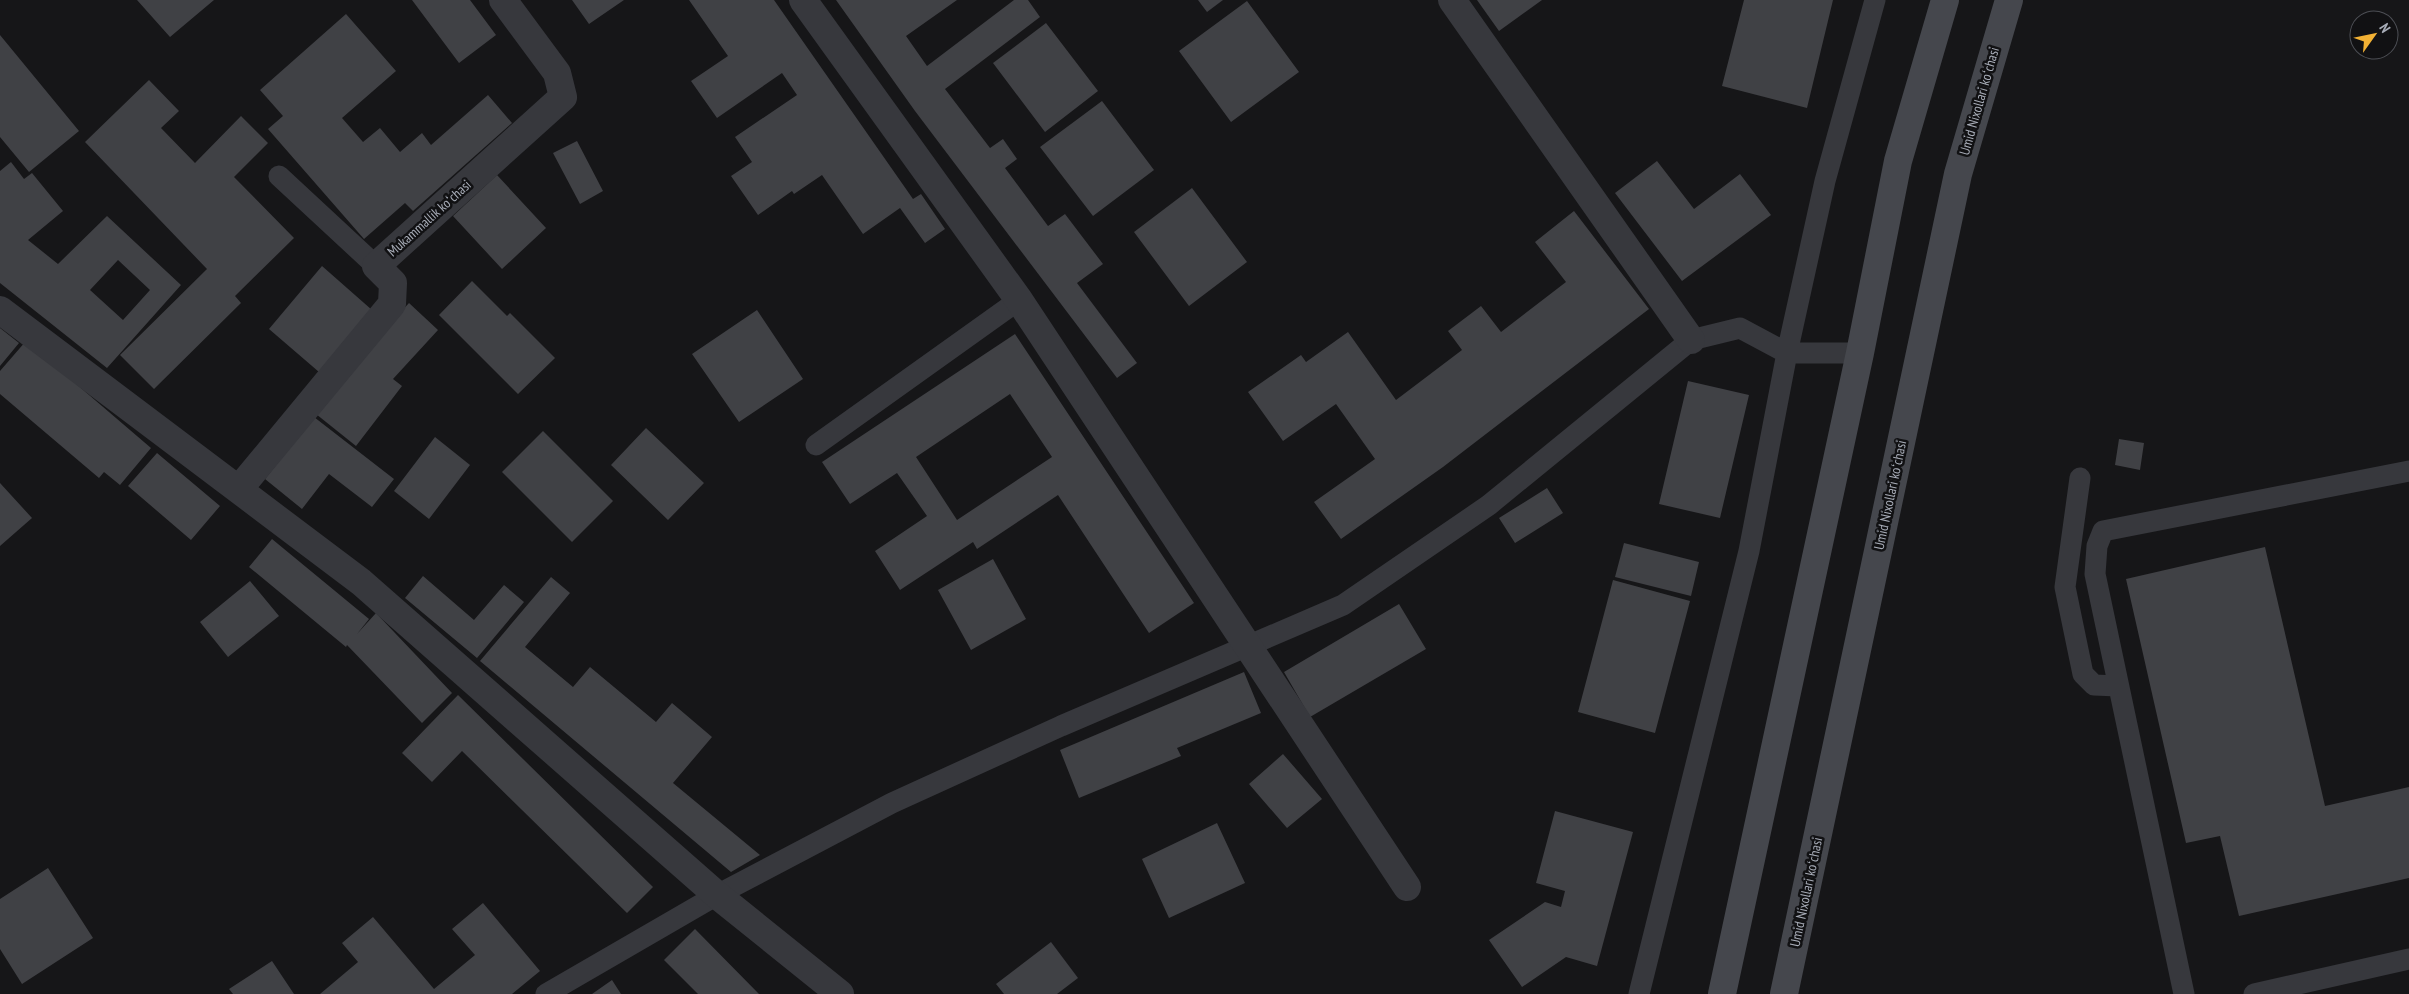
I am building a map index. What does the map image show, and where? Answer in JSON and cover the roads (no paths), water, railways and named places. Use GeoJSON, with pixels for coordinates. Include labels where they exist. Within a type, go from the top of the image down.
{"type":"FeatureCollection","features":[{"type":"Feature","properties":{"kind":"main road"},"geometry":{"type":"LineString","coordinates":[[1722,994],[1860,354],[1898,161],[1945,0]]}},
{"type":"Feature","properties":{"kind":"main road","name":"Umid Nixollari koʻchasi"},"geometry":{"type":"LineString","coordinates":[[1784,994],[1958,174],[2009,0]]}},
{"type":"Feature","properties":{"kind":"street","name":"Mukammallik koʻchasi"},"geometry":{"type":"LineString","coordinates":[[239,489],[392,304],[393,283],[376,266],[563,97],[557,73],[503,0]]}},
{"type":"Feature","properties":{"kind":"street"},"geometry":{"type":"LineString","coordinates":[[803,0],[1019,300],[1407,887]]}},
{"type":"Feature","properties":{"kind":"street"},"geometry":{"type":"LineString","coordinates":[[1452,0],[1691,340]]}},
{"type":"Feature","properties":{"kind":"street"},"geometry":{"type":"LineString","coordinates":[[0,310],[361,582],[717,895],[840,994]]}},
{"type":"Feature","properties":{"kind":"lane"},"geometry":{"type":"LineString","coordinates":[[1639,994],[1750,551],[1787,353],[1825,181],[1875,0]]}},
{"type":"Feature","properties":{"kind":"lane"},"geometry":{"type":"LineString","coordinates":[[279,176],[376,266]]}},
{"type":"Feature","properties":{"kind":"lane"},"geometry":{"type":"LineString","coordinates":[[816,446],[1019,300]]}},
{"type":"Feature","properties":{"kind":"lane"},"geometry":{"type":"LineString","coordinates":[[546,994],[717,895],[892,803],[1061,726],[1343,605],[1473,516],[1691,340],[1740,328],[1787,353],[1860,354]]}},
{"type":"Feature","properties":{"kind":"lane"},"geometry":{"type":"LineString","coordinates":[[2184,994],[2095,574],[2097,546],[2103,532],[2409,471]]}},
{"type":"Feature","properties":{"kind":"lane"},"geometry":{"type":"LineString","coordinates":[[2080,478],[2065,587],[2083,674],[2094,685],[2118,686]]}},
{"type":"Feature","properties":{"kind":"lane"},"geometry":{"type":"LineString","coordinates":[[2254,994],[2409,959]]}}]}
